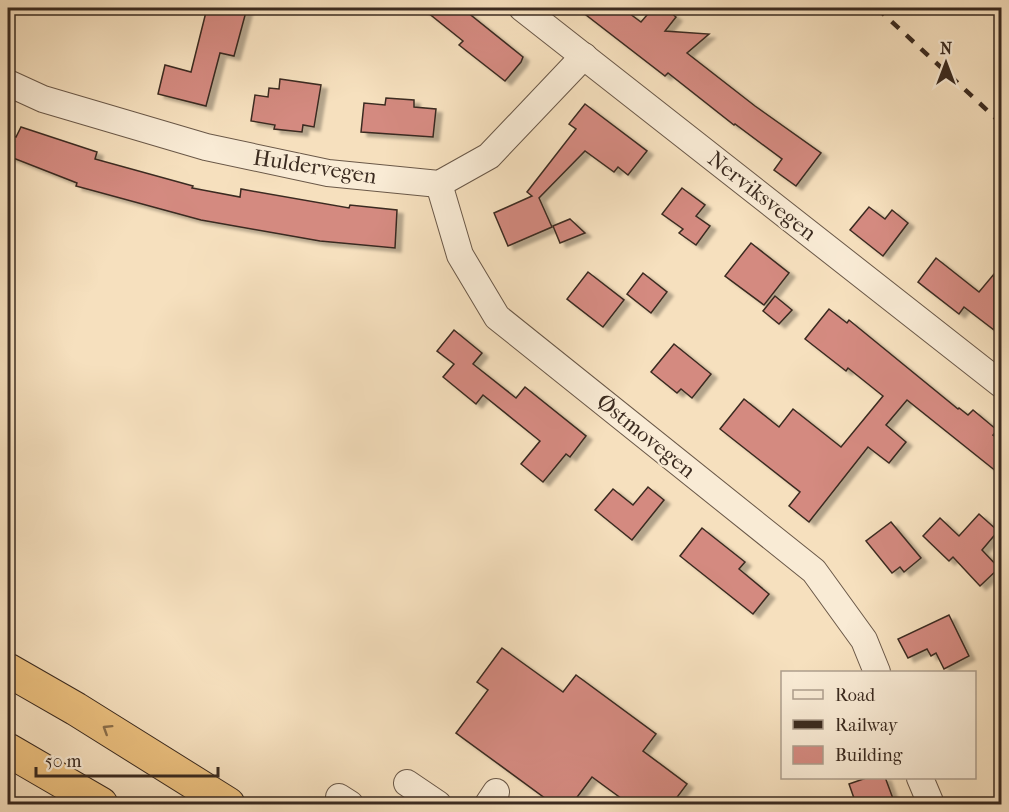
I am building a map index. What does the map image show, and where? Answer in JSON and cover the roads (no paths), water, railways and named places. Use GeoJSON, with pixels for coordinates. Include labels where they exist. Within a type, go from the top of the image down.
{"type":"FeatureCollection","features":[{"type":"Feature","properties":{"kind":"highway"},"geometry":{"type":"LineString","coordinates":[[8,670],[76,709],[228,804]]}},
{"type":"Feature","properties":{"kind":"highway"},"geometry":{"type":"LineString","coordinates":[[8,750],[101,804]]}},
{"type":"Feature","properties":{"kind":"street","name":"Nerviksvegen"},"geometry":{"type":"LineString","coordinates":[[522,8],[1002,385]]}},
{"type":"Feature","properties":{"kind":"street"},"geometry":{"type":"LineString","coordinates":[[439,184],[489,156],[584,56]]}},
{"type":"Feature","properties":{"kind":"street","name":"Huldervegen"},"geometry":{"type":"LineString","coordinates":[[8,83],[43,99],[206,147],[328,172],[439,184]]}},
{"type":"Feature","properties":{"kind":"street","name":"Østmovegen"},"geometry":{"type":"LineString","coordinates":[[439,184],[460,255],[497,317],[814,571],[864,640],[877,671]]}},
{"type":"Feature","properties":{"kind":"street"},"geometry":{"type":"LineString","coordinates":[[921,779],[931,804]]}},
{"type":"Feature","properties":{"kind":"street"},"geometry":{"type":"LineString","coordinates":[[406,783],[438,804]]}},
{"type":"Feature","properties":{"kind":"railway"},"geometry":{"type":"LineString","coordinates":[[877,8],[1002,124]]}}]}
